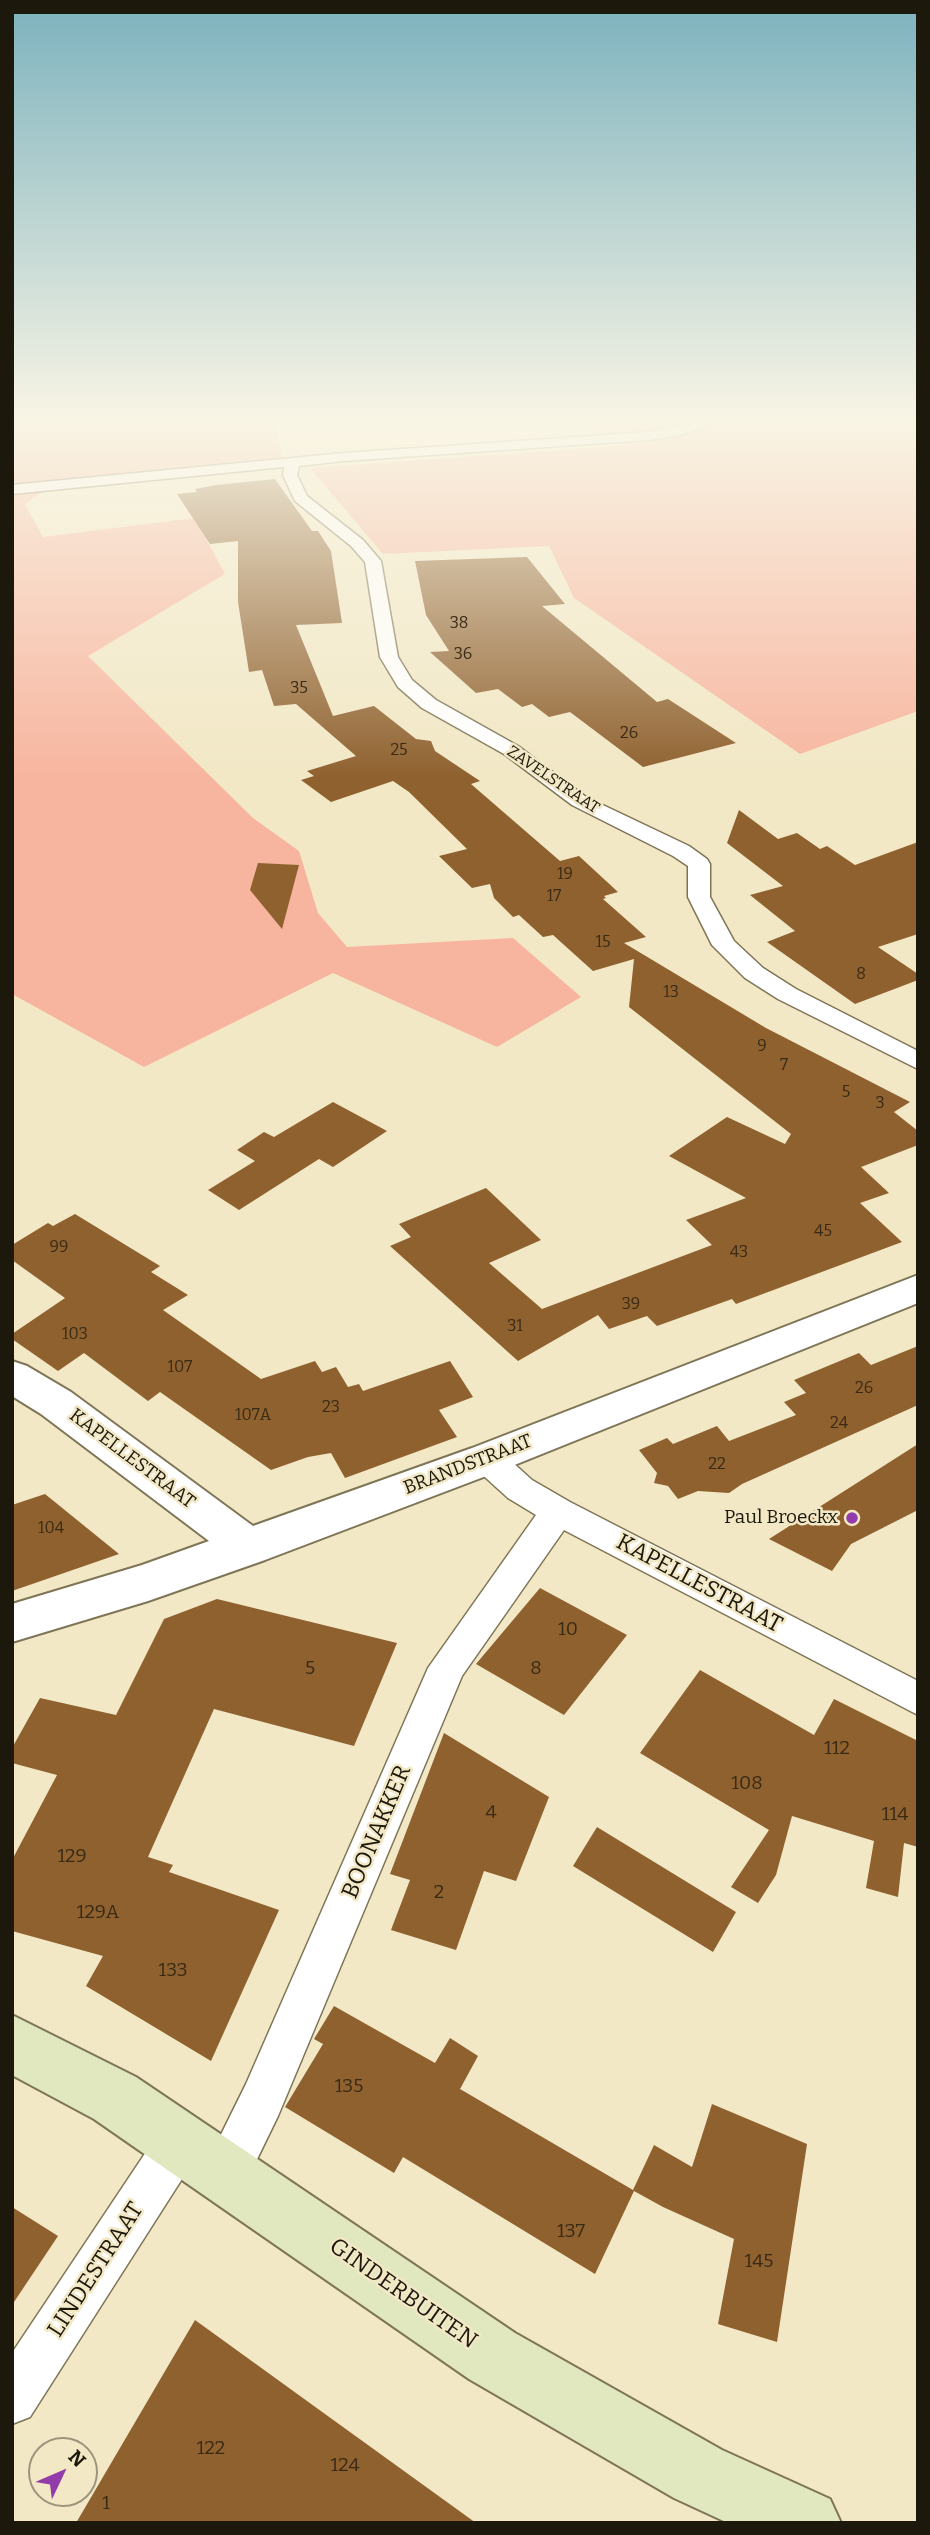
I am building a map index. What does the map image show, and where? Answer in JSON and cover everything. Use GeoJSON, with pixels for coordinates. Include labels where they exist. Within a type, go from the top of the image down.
{"type":"FeatureCollection","features":[{"type":"Feature","properties":{"kind":"main road","name":"GINDERBUITEN"},"geometry":{"type":"LineString","coordinates":[[12,2044],[115,2098],[492,2356],[698,2474],[806,2523]]}},
{"type":"Feature","properties":{"kind":"street","name":"ZAVELSTRAAT"},"geometry":{"type":"LineString","coordinates":[[355,541],[373,561],[389,657],[405,683],[429,704],[511,750],[579,801],[681,851],[699,863],[699,897],[724,945],[754,973],[787,995],[918,1061]]}},
{"type":"Feature","properties":{"kind":"street","name":"BRANDSTRAAT"},"geometry":{"type":"LineString","coordinates":[[12,1623],[148,1582],[249,1547],[487,1459],[918,1289]]}},
{"type":"Feature","properties":{"kind":"street","name":"KAPELLESTRAAT"},"geometry":{"type":"LineString","coordinates":[[12,1376],[56,1403],[249,1547]]}},
{"type":"Feature","properties":{"kind":"street","name":"KAPELLESTRAAT"},"geometry":{"type":"LineString","coordinates":[[487,1459],[520,1489],[558,1511],[918,1699]]}},
{"type":"Feature","properties":{"kind":"street","name":"BOONAKKER"},"geometry":{"type":"LineString","coordinates":[[203,2156],[262,2101],[447,1668],[558,1511]]}},
{"type":"Feature","properties":{"kind":"street","name":"LINDESTRAAT"},"geometry":{"type":"LineString","coordinates":[[12,2399],[203,2156]]}},
{"type":"Feature","properties":{"kind":"shaded area"},"geometry":{"type":"Polygon","coordinates":[[[12,541],[207,541],[225,574],[88,656],[253,818],[299,851],[318,913],[347,947],[513,938],[581,997],[497,1047],[333,973],[144,1067],[12,994],[12,541]]]}},
{"type":"Feature","properties":{"kind":"shaded area"},"geometry":{"type":"Polygon","coordinates":[[[372,541],[918,541],[918,711],[800,754],[574,598],[549,546],[383,554],[372,541]]]}},
{"type":"Feature","properties":{"kind":"building"},"geometry":{"type":"Polygon","coordinates":[[[208,541],[235,541],[210,544],[208,541]]]}},
{"type":"Feature","properties":{"kind":"building"},"geometry":{"type":"Polygon","coordinates":[[[238,541],[325,541],[331,551],[342,623],[296,625],[333,716],[374,706],[416,739],[431,741],[435,751],[480,781],[471,784],[560,861],[579,856],[618,892],[604,896],[606,898],[603,899],[646,937],[624,943],[766,1028],[910,1102],[894,1112],[918,1131],[918,1145],[861,1167],[889,1193],[860,1203],[902,1242],[736,1304],[732,1299],[657,1326],[647,1316],[609,1329],[598,1315],[518,1361],[390,1246],[411,1237],[399,1224],[486,1188],[541,1240],[489,1263],[542,1309],[712,1245],[686,1220],[746,1198],[669,1156],[727,1117],[785,1144],[791,1134],[629,1007],[634,959],[593,971],[553,935],[543,937],[519,915],[513,917],[494,898],[490,884],[472,888],[439,856],[467,849],[409,792],[393,781],[331,802],[301,780],[314,776],[307,771],[356,756],[296,704],[274,706],[262,670],[249,672],[238,602],[238,541]]]}},
{"type":"Feature","properties":{"kind":"building"},"geometry":{"type":"Polygon","coordinates":[[[527,557],[565,604],[542,606],[657,702],[668,699],[736,743],[643,767],[570,712],[549,717],[532,704],[522,707],[498,689],[476,693],[430,652],[449,651],[426,615],[415,561],[527,557]]]}},
{"type":"Feature","properties":{"kind":"building"},"geometry":{"type":"Polygon","coordinates":[[[739,810],[778,839],[797,833],[820,849],[827,846],[855,865],[918,842],[918,934],[878,947],[918,974],[918,980],[855,1004],[767,942],[795,931],[750,895],[783,886],[727,843],[739,810]]]}},
{"type":"Feature","properties":{"kind":"building"},"geometry":{"type":"Polygon","coordinates":[[[258,863],[299,865],[282,929],[250,890],[258,863]]]}},
{"type":"Feature","properties":{"kind":"building"},"geometry":{"type":"Polygon","coordinates":[[[333,1102],[387,1131],[333,1167],[319,1159],[239,1210],[208,1190],[255,1161],[237,1150],[264,1132],[274,1137],[333,1102]]]}},
{"type":"Feature","properties":{"kind":"building"},"geometry":{"type":"Polygon","coordinates":[[[75,1214],[160,1266],[151,1272],[188,1295],[163,1310],[261,1379],[315,1361],[322,1372],[336,1367],[348,1387],[359,1384],[363,1391],[450,1361],[473,1397],[439,1410],[457,1437],[345,1478],[331,1453],[308,1457],[271,1470],[160,1392],[148,1401],[84,1353],[58,1371],[12,1339],[12,1334],[65,1298],[12,1260],[12,1245],[48,1223],[53,1226],[75,1214]]]}},
{"type":"Feature","properties":{"kind":"building"},"geometry":{"type":"Polygon","coordinates":[[[918,1346],[918,1405],[742,1484],[729,1493],[698,1491],[678,1499],[668,1486],[654,1483],[657,1473],[639,1450],[667,1438],[673,1444],[717,1426],[729,1441],[796,1415],[784,1402],[806,1393],[794,1380],[859,1353],[871,1365],[918,1346]]]}},
{"type":"Feature","properties":{"kind":"building","name":"Paul Broeckx"},"geometry":{"type":"Polygon","coordinates":[[[918,1444],[918,1510],[851,1544],[832,1571],[769,1539],[918,1444]]]}},
{"type":"Feature","properties":{"kind":"building"},"geometry":{"type":"Polygon","coordinates":[[[45,1494],[119,1554],[12,1591],[12,1505],[45,1494]]]}},
{"type":"Feature","properties":{"kind":"building"},"geometry":{"type":"Polygon","coordinates":[[[540,1588],[627,1635],[564,1715],[476,1664],[540,1588]]]}},
{"type":"Feature","properties":{"kind":"building"},"geometry":{"type":"Polygon","coordinates":[[[217,1599],[397,1643],[354,1746],[214,1709],[148,1857],[173,1865],[169,1872],[279,1910],[211,2061],[86,1986],[103,1956],[12,1931],[12,1860],[57,1775],[12,1763],[12,1748],[40,1698],[116,1715],[164,1619],[217,1599]]]}},
{"type":"Feature","properties":{"kind":"building"},"geometry":{"type":"Polygon","coordinates":[[[700,1670],[814,1735],[834,1699],[918,1741],[918,1847],[904,1843],[898,1897],[866,1888],[874,1841],[792,1816],[776,1875],[758,1903],[731,1887],[769,1830],[640,1753],[700,1670]]]}},
{"type":"Feature","properties":{"kind":"building"},"geometry":{"type":"Polygon","coordinates":[[[444,1733],[549,1797],[516,1881],[484,1871],[456,1950],[391,1930],[410,1880],[390,1874],[444,1733]]]}},
{"type":"Feature","properties":{"kind":"building"},"geometry":{"type":"Polygon","coordinates":[[[597,1827],[736,1912],[713,1952],[573,1866],[597,1827]]]}},
{"type":"Feature","properties":{"kind":"building"},"geometry":{"type":"Polygon","coordinates":[[[334,2006],[435,2063],[450,2038],[478,2056],[460,2089],[633,2190],[654,2145],[692,2167],[712,2104],[807,2144],[777,2342],[718,2324],[734,2239],[634,2191],[595,2274],[403,2157],[394,2173],[285,2107],[323,2044],[314,2039],[334,2006]]]}},
{"type":"Feature","properties":{"kind":"building"},"geometry":{"type":"Polygon","coordinates":[[[12,2207],[58,2236],[12,2305],[12,2207]]]}},
{"type":"Feature","properties":{"kind":"building"},"geometry":{"type":"Polygon","coordinates":[[[195,2320],[476,2523],[76,2523],[85,2507],[98,2507],[98,2485],[195,2320]]]}},
{"type":"Feature","properties":{"kind":"place","name":"Paul Broeckx"},"geometry":{"type":"Point","coordinates":[852,1518]}}]}
